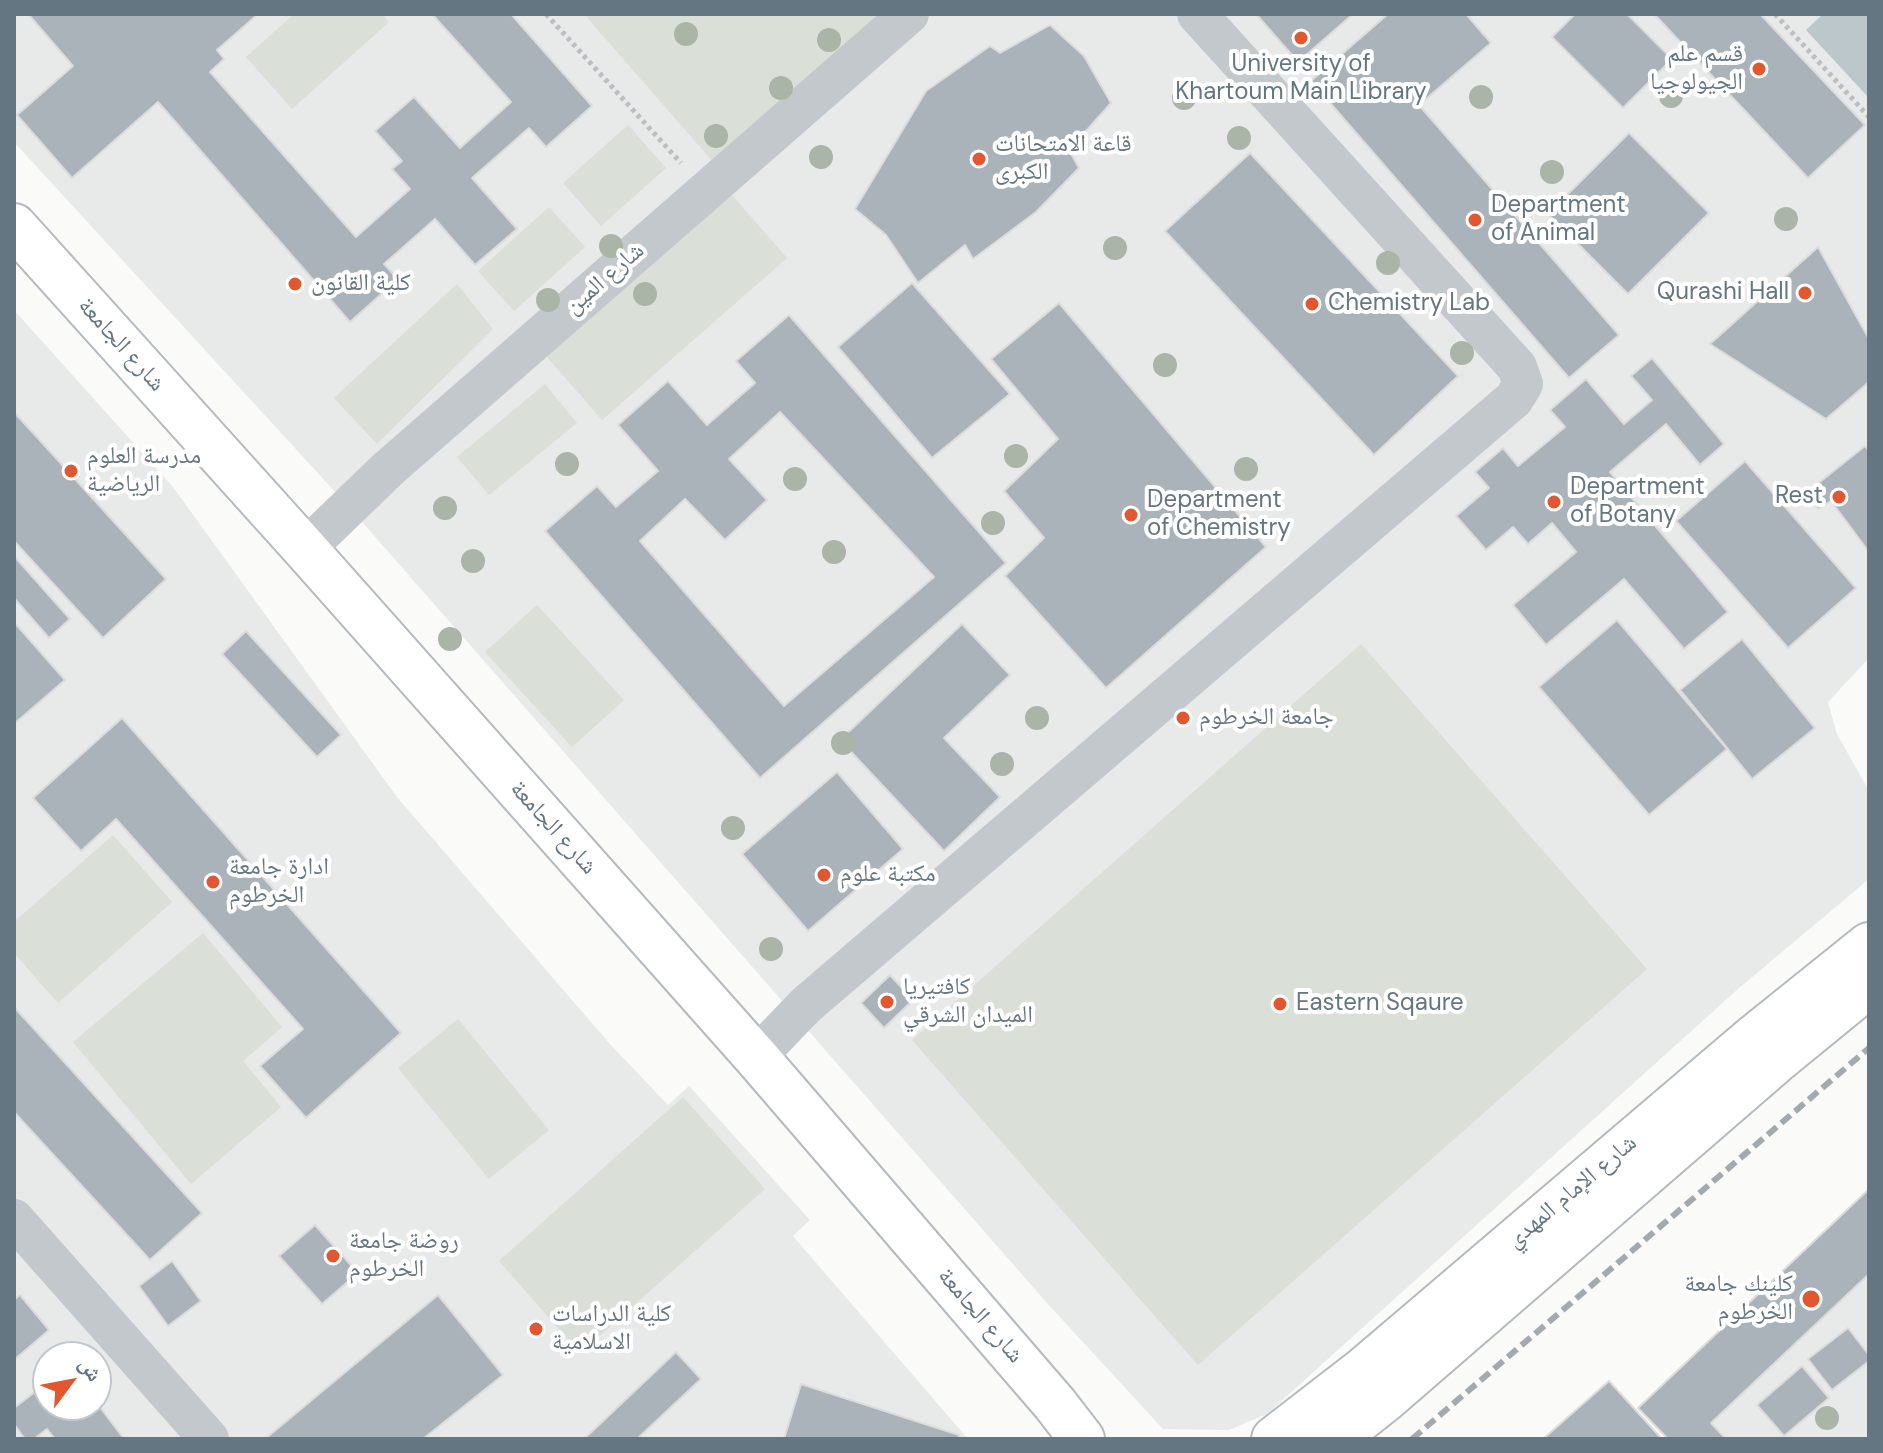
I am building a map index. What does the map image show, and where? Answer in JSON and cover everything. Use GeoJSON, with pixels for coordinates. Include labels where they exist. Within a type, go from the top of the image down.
{"type":"FeatureCollection","features":[{"type":"Feature","properties":{"kind":"main road","name":"شارع الجامعة"},"geometry":{"type":"LineString","coordinates":[[14,226],[756,1057],[1082,1439]]}},
{"type":"Feature","properties":{"kind":"main road","name":"شارع الإمام المهدي"},"geometry":{"type":"LineString","coordinates":[[1274,1439],[1362,1371],[1752,1039],[1869,945]]}},
{"type":"Feature","properties":{"kind":"main road","name":"شارع الإمام المهدي"},"geometry":{"type":"LineString","coordinates":[[1335,1439],[1869,985]]}},
{"type":"Feature","properties":{"kind":"main road"},"geometry":{"type":"LineString","coordinates":[[1055,1404],[1100,1439]]}},
{"type":"Feature","properties":{"kind":"street","name":"شارع المين"},"geometry":{"type":"LineString","coordinates":[[305,549],[388,469],[909,14]]}},
{"type":"Feature","properties":{"kind":"street"},"geometry":{"type":"LineString","coordinates":[[756,1057],[806,1005],[1514,399],[1523,384],[1517,367],[1197,14]]}},
{"type":"Feature","properties":{"kind":"street"},"geometry":{"type":"LineString","coordinates":[[14,1219],[209,1439]]}},
{"type":"Feature","properties":{"kind":"path"},"geometry":{"type":"LineString","coordinates":[[546,14],[706,190]]}},
{"type":"Feature","properties":{"kind":"path"},"geometry":{"type":"LineString","coordinates":[[1775,14],[1869,117]]}},
{"type":"Feature","properties":{"kind":"shaded area","name":"جامعة الخرطوم"},"geometry":{"type":"Polygon","coordinates":[[[14,14],[1869,14],[1869,658],[1828,702],[1837,734],[1869,791],[1869,879],[1738,989],[1267,1414],[1229,1430],[1163,1429],[1047,1303],[349,507],[14,142],[14,14]]]}},
{"type":"Feature","properties":{"kind":"shaded area"},"geometry":{"type":"Polygon","coordinates":[[[294,14],[382,14],[389,22],[292,109],[246,57],[294,14]]]}},
{"type":"Feature","properties":{"kind":"shaded area"},"geometry":{"type":"Polygon","coordinates":[[[584,14],[889,14],[714,163],[584,14]]]}},
{"type":"Feature","properties":{"kind":"shaded area"},"geometry":{"type":"Polygon","coordinates":[[[1823,14],[1869,14],[1869,98],[1806,30],[1823,14]]]}},
{"type":"Feature","properties":{"kind":"shaded area"},"geometry":{"type":"Polygon","coordinates":[[[628,125],[666,168],[601,226],[563,183],[628,125]]]}},
{"type":"Feature","properties":{"kind":"shaded area"},"geometry":{"type":"Polygon","coordinates":[[[725,187],[787,258],[602,420],[540,349],[725,187]]]}},
{"type":"Feature","properties":{"kind":"shaded area"},"geometry":{"type":"Polygon","coordinates":[[[549,207],[585,247],[514,311],[478,271],[549,207]]]}},
{"type":"Feature","properties":{"kind":"shaded area"},"geometry":{"type":"Polygon","coordinates":[[[457,284],[493,329],[377,444],[334,398],[457,284]]]}},
{"type":"Feature","properties":{"kind":"shaded area"},"geometry":{"type":"Polygon","coordinates":[[[14,310],[173,487],[397,797],[609,1043],[668,1105],[689,1086],[810,1220],[793,1236],[968,1439],[14,1439],[14,310]]]}},
{"type":"Feature","properties":{"kind":"shaded area"},"geometry":{"type":"Polygon","coordinates":[[[545,384],[577,423],[489,495],[457,457],[545,384]]]}},
{"type":"Feature","properties":{"kind":"shaded area"},"geometry":{"type":"Polygon","coordinates":[[[537,605],[624,700],[572,747],[485,652],[537,605]]]}},
{"type":"Feature","properties":{"kind":"shaded area","name":"Eastern Sqaure"},"geometry":{"type":"Polygon","coordinates":[[[1361,644],[1647,969],[1198,1365],[912,1040],[1361,644]]]}},
{"type":"Feature","properties":{"kind":"shaded area"},"geometry":{"type":"Polygon","coordinates":[[[113,835],[172,902],[58,1003],[14,953],[14,922],[113,835]]]}},
{"type":"Feature","properties":{"kind":"shaded area"},"geometry":{"type":"Polygon","coordinates":[[[203,933],[282,1027],[243,1061],[281,1107],[191,1184],[73,1042],[203,933]]]}},
{"type":"Feature","properties":{"kind":"shaded area"},"geometry":{"type":"Polygon","coordinates":[[[458,1019],[549,1130],[489,1179],[398,1068],[458,1019]]]}},
{"type":"Feature","properties":{"kind":"shaded area"},"geometry":{"type":"Polygon","coordinates":[[[683,1097],[765,1189],[580,1353],[499,1261],[683,1097]]]}},
{"type":"Feature","properties":{"kind":"shaded area","name":"كلينك جامعة الخرطوم"},"geometry":{"type":"Polygon","coordinates":[[[1869,1189],[1869,1439],[1668,1439],[1638,1408],[1869,1189]]]}},
{"type":"Feature","properties":{"kind":"building"},"geometry":{"type":"Polygon","coordinates":[[[28,14],[258,14],[217,50],[224,59],[210,72],[356,237],[410,189],[392,169],[402,161],[375,131],[414,97],[460,148],[511,102],[432,14],[511,14],[592,106],[546,147],[529,128],[472,178],[517,229],[475,265],[435,219],[384,264],[398,279],[350,322],[158,102],[72,178],[17,115],[73,66],[28,14]]]}},
{"type":"Feature","properties":{"kind":"building","name":"University of Khartoum Main Library"},"geometry":{"type":"Polygon","coordinates":[[[1256,14],[1353,14],[1298,62],[1256,14]]]}},
{"type":"Feature","properties":{"kind":"building","name":"Department of Animal"},"geometry":{"type":"Polygon","coordinates":[[[1388,14],[1466,14],[1491,43],[1419,105],[1619,335],[1569,378],[1311,81],[1388,14]]]}},
{"type":"Feature","properties":{"kind":"building"},"geometry":{"type":"Polygon","coordinates":[[[1575,14],[1627,14],[1672,59],[1623,108],[1552,37],[1575,14]]]}},
{"type":"Feature","properties":{"kind":"building","name":"قسم علم الجيولوجيا"},"geometry":{"type":"Polygon","coordinates":[[[1654,14],[1760,14],[1865,125],[1808,178],[1654,14]]]}},
{"type":"Feature","properties":{"kind":"building","name":"قاعة الامتحانات الكبرى"},"geometry":{"type":"Polygon","coordinates":[[[1050,25],[1084,56],[1111,103],[1069,150],[1079,168],[1036,212],[973,259],[965,245],[918,283],[886,235],[855,209],[926,91],[990,46],[1000,53],[1050,25]]]}},
{"type":"Feature","properties":{"kind":"building"},"geometry":{"type":"Polygon","coordinates":[[[1629,133],[1709,213],[1628,294],[1548,214],[1629,133]]]}},
{"type":"Feature","properties":{"kind":"building","name":"Chemistry Lab"},"geometry":{"type":"Polygon","coordinates":[[[1250,153],[1458,376],[1374,455],[1165,231],[1250,153]]]}},
{"type":"Feature","properties":{"kind":"building","name":"Qurashi Hall"},"geometry":{"type":"Polygon","coordinates":[[[1818,247],[1869,339],[1869,382],[1826,419],[1710,344],[1818,247]]]}},
{"type":"Feature","properties":{"kind":"building"},"geometry":{"type":"Polygon","coordinates":[[[912,283],[1010,394],[932,458],[838,347],[912,283]]]}},
{"type":"Feature","properties":{"kind":"building","name":"Department of Chemistry"},"geometry":{"type":"Polygon","coordinates":[[[1059,303],[1266,547],[1106,688],[1005,576],[1044,538],[1004,491],[1058,439],[991,359],[1059,303]]]}},
{"type":"Feature","properties":{"kind":"building"},"geometry":{"type":"Polygon","coordinates":[[[789,315],[1006,563],[760,778],[545,531],[597,486],[616,507],[658,471],[618,425],[668,381],[707,425],[755,383],[736,361],[789,315]],[[780,412],[729,459],[767,500],[725,540],[685,499],[640,541],[784,706],[934,577],[780,412]]]}},
{"type":"Feature","properties":{"kind":"building","name":"Department of Botany"},"geometry":{"type":"Polygon","coordinates":[[[1652,358],[1724,444],[1700,465],[1666,424],[1610,472],[1728,612],[1684,649],[1624,579],[1546,645],[1513,605],[1576,552],[1552,523],[1528,544],[1513,527],[1486,550],[1456,516],[1489,488],[1475,472],[1503,448],[1518,466],[1565,427],[1550,410],[1586,379],[1624,424],[1652,400],[1631,376],[1652,358]]]}},
{"type":"Feature","properties":{"kind":"building"},"geometry":{"type":"Polygon","coordinates":[[[14,412],[166,579],[103,638],[14,541],[14,412]]]}},
{"type":"Feature","properties":{"kind":"building","name":"Rest"},"geometry":{"type":"Polygon","coordinates":[[[1865,446],[1869,451],[1869,552],[1831,501],[1818,509],[1806,493],[1865,446]]]}},
{"type":"Feature","properties":{"kind":"building"},"geometry":{"type":"Polygon","coordinates":[[[1745,461],[1856,588],[1788,648],[1676,521],[1745,461]]]}},
{"type":"Feature","properties":{"kind":"building"},"geometry":{"type":"Polygon","coordinates":[[[14,556],[70,619],[49,638],[14,598],[14,556]]]}},
{"type":"Feature","properties":{"kind":"building"},"geometry":{"type":"Polygon","coordinates":[[[1617,620],[1727,749],[1649,815],[1539,687],[1617,620]]]}},
{"type":"Feature","properties":{"kind":"building"},"geometry":{"type":"Polygon","coordinates":[[[14,622],[65,680],[14,724],[14,622]]]}},
{"type":"Feature","properties":{"kind":"building"},"geometry":{"type":"Polygon","coordinates":[[[962,624],[1010,675],[944,738],[1000,797],[944,851],[840,740],[962,624]]]}},
{"type":"Feature","properties":{"kind":"building"},"geometry":{"type":"Polygon","coordinates":[[[246,631],[341,735],[317,757],[222,654],[246,631]]]}},
{"type":"Feature","properties":{"kind":"building"},"geometry":{"type":"Polygon","coordinates":[[[1742,639],[1815,728],[1752,779],[1680,690],[1742,639]]]}},
{"type":"Feature","properties":{"kind":"building","name":"ادارة جامعة الخرطوم"},"geometry":{"type":"Polygon","coordinates":[[[122,718],[401,1033],[306,1118],[260,1066],[303,1029],[116,819],[81,851],[33,798],[122,718]]]}},
{"type":"Feature","properties":{"kind":"building","name":"مكتبة علوم"},"geometry":{"type":"Polygon","coordinates":[[[837,772],[903,849],[808,931],[742,854],[837,772]]]}},
{"type":"Feature","properties":{"kind":"building","name":"كافتيريا الميدان الشرقي"},"geometry":{"type":"Polygon","coordinates":[[[890,975],[913,1000],[884,1028],[861,1003],[890,975]]]}},
{"type":"Feature","properties":{"kind":"building"},"geometry":{"type":"Polygon","coordinates":[[[14,1007],[202,1213],[150,1260],[14,1112],[14,1007]]]}},
{"type":"Feature","properties":{"kind":"building"},"geometry":{"type":"Polygon","coordinates":[[[1869,1189],[1869,1274],[1711,1423],[1726,1439],[1668,1439],[1638,1408],[1869,1189]]]}},
{"type":"Feature","properties":{"kind":"building"},"geometry":{"type":"Polygon","coordinates":[[[315,1225],[358,1273],[322,1304],[279,1256],[315,1225]]]}},
{"type":"Feature","properties":{"kind":"building"},"geometry":{"type":"Polygon","coordinates":[[[172,1261],[201,1301],[168,1326],[139,1286],[172,1261]]]}},
{"type":"Feature","properties":{"kind":"building"},"geometry":{"type":"Polygon","coordinates":[[[20,1295],[49,1330],[32,1341],[32,1345],[14,1360],[14,1300],[20,1295]]]}},
{"type":"Feature","properties":{"kind":"building"},"geometry":{"type":"Polygon","coordinates":[[[438,1295],[503,1375],[423,1439],[265,1439],[438,1295]]]}},
{"type":"Feature","properties":{"kind":"building"},"geometry":{"type":"Polygon","coordinates":[[[1848,1328],[1869,1355],[1869,1361],[1832,1390],[1808,1359],[1848,1328]]]}},
{"type":"Feature","properties":{"kind":"building"},"geometry":{"type":"Polygon","coordinates":[[[676,1352],[701,1379],[637,1439],[584,1439],[676,1352]]]}},
{"type":"Feature","properties":{"kind":"building"},"geometry":{"type":"Polygon","coordinates":[[[1802,1366],[1829,1398],[1784,1436],[1757,1405],[1802,1366]]]}},
{"type":"Feature","properties":{"kind":"building"},"geometry":{"type":"Polygon","coordinates":[[[1609,1381],[1662,1439],[1543,1439],[1609,1381]]]}},
{"type":"Feature","properties":{"kind":"building"},"geometry":{"type":"Polygon","coordinates":[[[801,1384],[959,1435],[958,1439],[784,1439],[801,1384]]]}},
{"type":"Feature","properties":{"kind":"building"},"geometry":{"type":"Polygon","coordinates":[[[32,1394],[32,1421],[110,1421],[124,1439],[55,1439],[47,1429],[34,1439],[25,1439],[14,1424],[14,1408],[32,1394]]]}},
{"type":"Feature","properties":{"kind":"railway"},"geometry":{"type":"LineString","coordinates":[[1412,1439],[1869,1048]]}},
{"type":"Feature","properties":{"kind":"place","name":"University of Khartoum Main Library"},"geometry":{"type":"Point","coordinates":[1301,38]}},
{"type":"Feature","properties":{"kind":"place","name":"قسم علم الجيولوجيا"},"geometry":{"type":"Point","coordinates":[1759,69]}},
{"type":"Feature","properties":{"kind":"place","name":"قاعة الامتحانات الكبرى"},"geometry":{"type":"Point","coordinates":[979,159]}},
{"type":"Feature","properties":{"kind":"place","name":"Department of Animal"},"geometry":{"type":"Point","coordinates":[1475,220]}},
{"type":"Feature","properties":{"kind":"place","name":"كلية القانون"},"geometry":{"type":"Point","coordinates":[295,284]}},
{"type":"Feature","properties":{"kind":"place","name":"Qurashi Hall"},"geometry":{"type":"Point","coordinates":[1805,293]}},
{"type":"Feature","properties":{"kind":"place","name":"Chemistry Lab"},"geometry":{"type":"Point","coordinates":[1312,304]}},
{"type":"Feature","properties":{"kind":"place","name":"مدرسة العلوم الرياضية"},"geometry":{"type":"Point","coordinates":[71,471]}},
{"type":"Feature","properties":{"kind":"place","name":"Rest"},"geometry":{"type":"Point","coordinates":[1839,497]}},
{"type":"Feature","properties":{"kind":"place","name":"Department of Botany"},"geometry":{"type":"Point","coordinates":[1554,502]}},
{"type":"Feature","properties":{"kind":"place","name":"Department of Chemistry"},"geometry":{"type":"Point","coordinates":[1131,515]}},
{"type":"Feature","properties":{"kind":"place","name":"جامعة الخرطوم"},"geometry":{"type":"Point","coordinates":[1183,718]}},
{"type":"Feature","properties":{"kind":"place","name":"مكتبة علوم"},"geometry":{"type":"Point","coordinates":[824,875]}},
{"type":"Feature","properties":{"kind":"place","name":"ادارة جامعة الخرطوم"},"geometry":{"type":"Point","coordinates":[213,882]}},
{"type":"Feature","properties":{"kind":"place","name":"كافتيريا الميدان الشرقي"},"geometry":{"type":"Point","coordinates":[887,1002]}},
{"type":"Feature","properties":{"kind":"place","name":"Eastern Sqaure"},"geometry":{"type":"Point","coordinates":[1280,1004]}},
{"type":"Feature","properties":{"kind":"place","name":"روضة جامعة الخرطوم"},"geometry":{"type":"Point","coordinates":[333,1256]}},
{"type":"Feature","properties":{"kind":"place","name":"كلينك جامعة الخرطوم"},"geometry":{"type":"Point","coordinates":[1811,1299]}},
{"type":"Feature","properties":{"kind":"place","name":"كلية الدراسات الاسلامية"},"geometry":{"type":"Point","coordinates":[536,1329]}}]}
